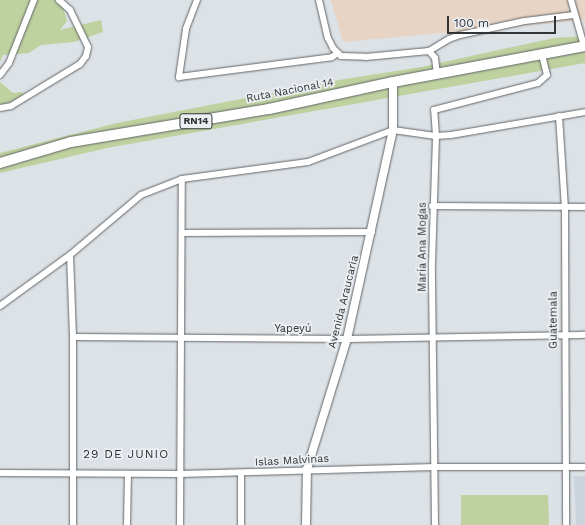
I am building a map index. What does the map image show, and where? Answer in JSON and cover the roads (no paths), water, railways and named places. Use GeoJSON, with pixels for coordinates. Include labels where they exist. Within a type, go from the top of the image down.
{"type":"FeatureCollection","features":[{"type":"Feature","properties":{"kind":"highway","name":"Ruta Nacional 14"},"geometry":{"type":"LineString","coordinates":[[0,163],[71,142],[269,109],[392,82],[584,46]]}},
{"type":"Feature","properties":{"kind":"main road","name":"Avenida Araucaria"},"geometry":{"type":"LineString","coordinates":[[306,525],[307,469],[347,339],[394,130],[392,82]]}},
{"type":"Feature","properties":{"kind":"street"},"geometry":{"type":"LineString","coordinates":[[0,75],[8,63],[34,0]]}},
{"type":"Feature","properties":{"kind":"street"},"geometry":{"type":"LineString","coordinates":[[0,108],[10,106],[80,64],[86,56],[88,47],[70,10],[59,0]]}},
{"type":"Feature","properties":{"kind":"street"},"geometry":{"type":"LineString","coordinates":[[197,0],[186,29],[179,77],[332,57],[338,54],[366,57],[429,51],[449,39],[460,36],[525,21],[574,15]]}},
{"type":"Feature","properties":{"kind":"street"},"geometry":{"type":"LineString","coordinates":[[319,0],[328,38],[338,54]]}},
{"type":"Feature","properties":{"kind":"street"},"geometry":{"type":"LineString","coordinates":[[571,0],[584,46]]}},
{"type":"Feature","properties":{"kind":"street"},"geometry":{"type":"LineString","coordinates":[[429,51],[435,58],[437,74]]}},
{"type":"Feature","properties":{"kind":"street","name":"María Ana Mogas"},"geometry":{"type":"LineString","coordinates":[[435,525],[432,206],[436,136],[434,110],[538,83],[547,75],[542,55]]}},
{"type":"Feature","properties":{"kind":"street"},"geometry":{"type":"LineString","coordinates":[[0,306],[70,254],[141,195],[182,179],[308,162],[394,130],[436,136],[585,112]]}},
{"type":"Feature","properties":{"kind":"street","name":"Guatemala"},"geometry":{"type":"LineString","coordinates":[[559,116],[565,208],[564,335],[566,525]]}},
{"type":"Feature","properties":{"kind":"street"},"geometry":{"type":"LineString","coordinates":[[180,525],[182,179]]}},
{"type":"Feature","properties":{"kind":"street"},"geometry":{"type":"LineString","coordinates":[[432,206],[585,207]]}},
{"type":"Feature","properties":{"kind":"street"},"geometry":{"type":"LineString","coordinates":[[182,233],[372,232]]}},
{"type":"Feature","properties":{"kind":"street"},"geometry":{"type":"LineString","coordinates":[[70,254],[73,337],[73,525]]}},
{"type":"Feature","properties":{"kind":"street","name":"Yapeyú"},"geometry":{"type":"LineString","coordinates":[[73,337],[182,340],[585,335]]}},
{"type":"Feature","properties":{"kind":"street","name":"Islas Malvinas"},"geometry":{"type":"LineString","coordinates":[[0,473],[180,474],[435,466],[585,467]]}},
{"type":"Feature","properties":{"kind":"street"},"geometry":{"type":"LineString","coordinates":[[241,473],[241,525]]}},
{"type":"Feature","properties":{"kind":"street"},"geometry":{"type":"LineString","coordinates":[[127,525],[128,474]]}},
{"type":"Feature","properties":{"kind":"district","name":"29 DE JUNIO"},"geometry":{"type":"Point","coordinates":[126,455]}}]}
